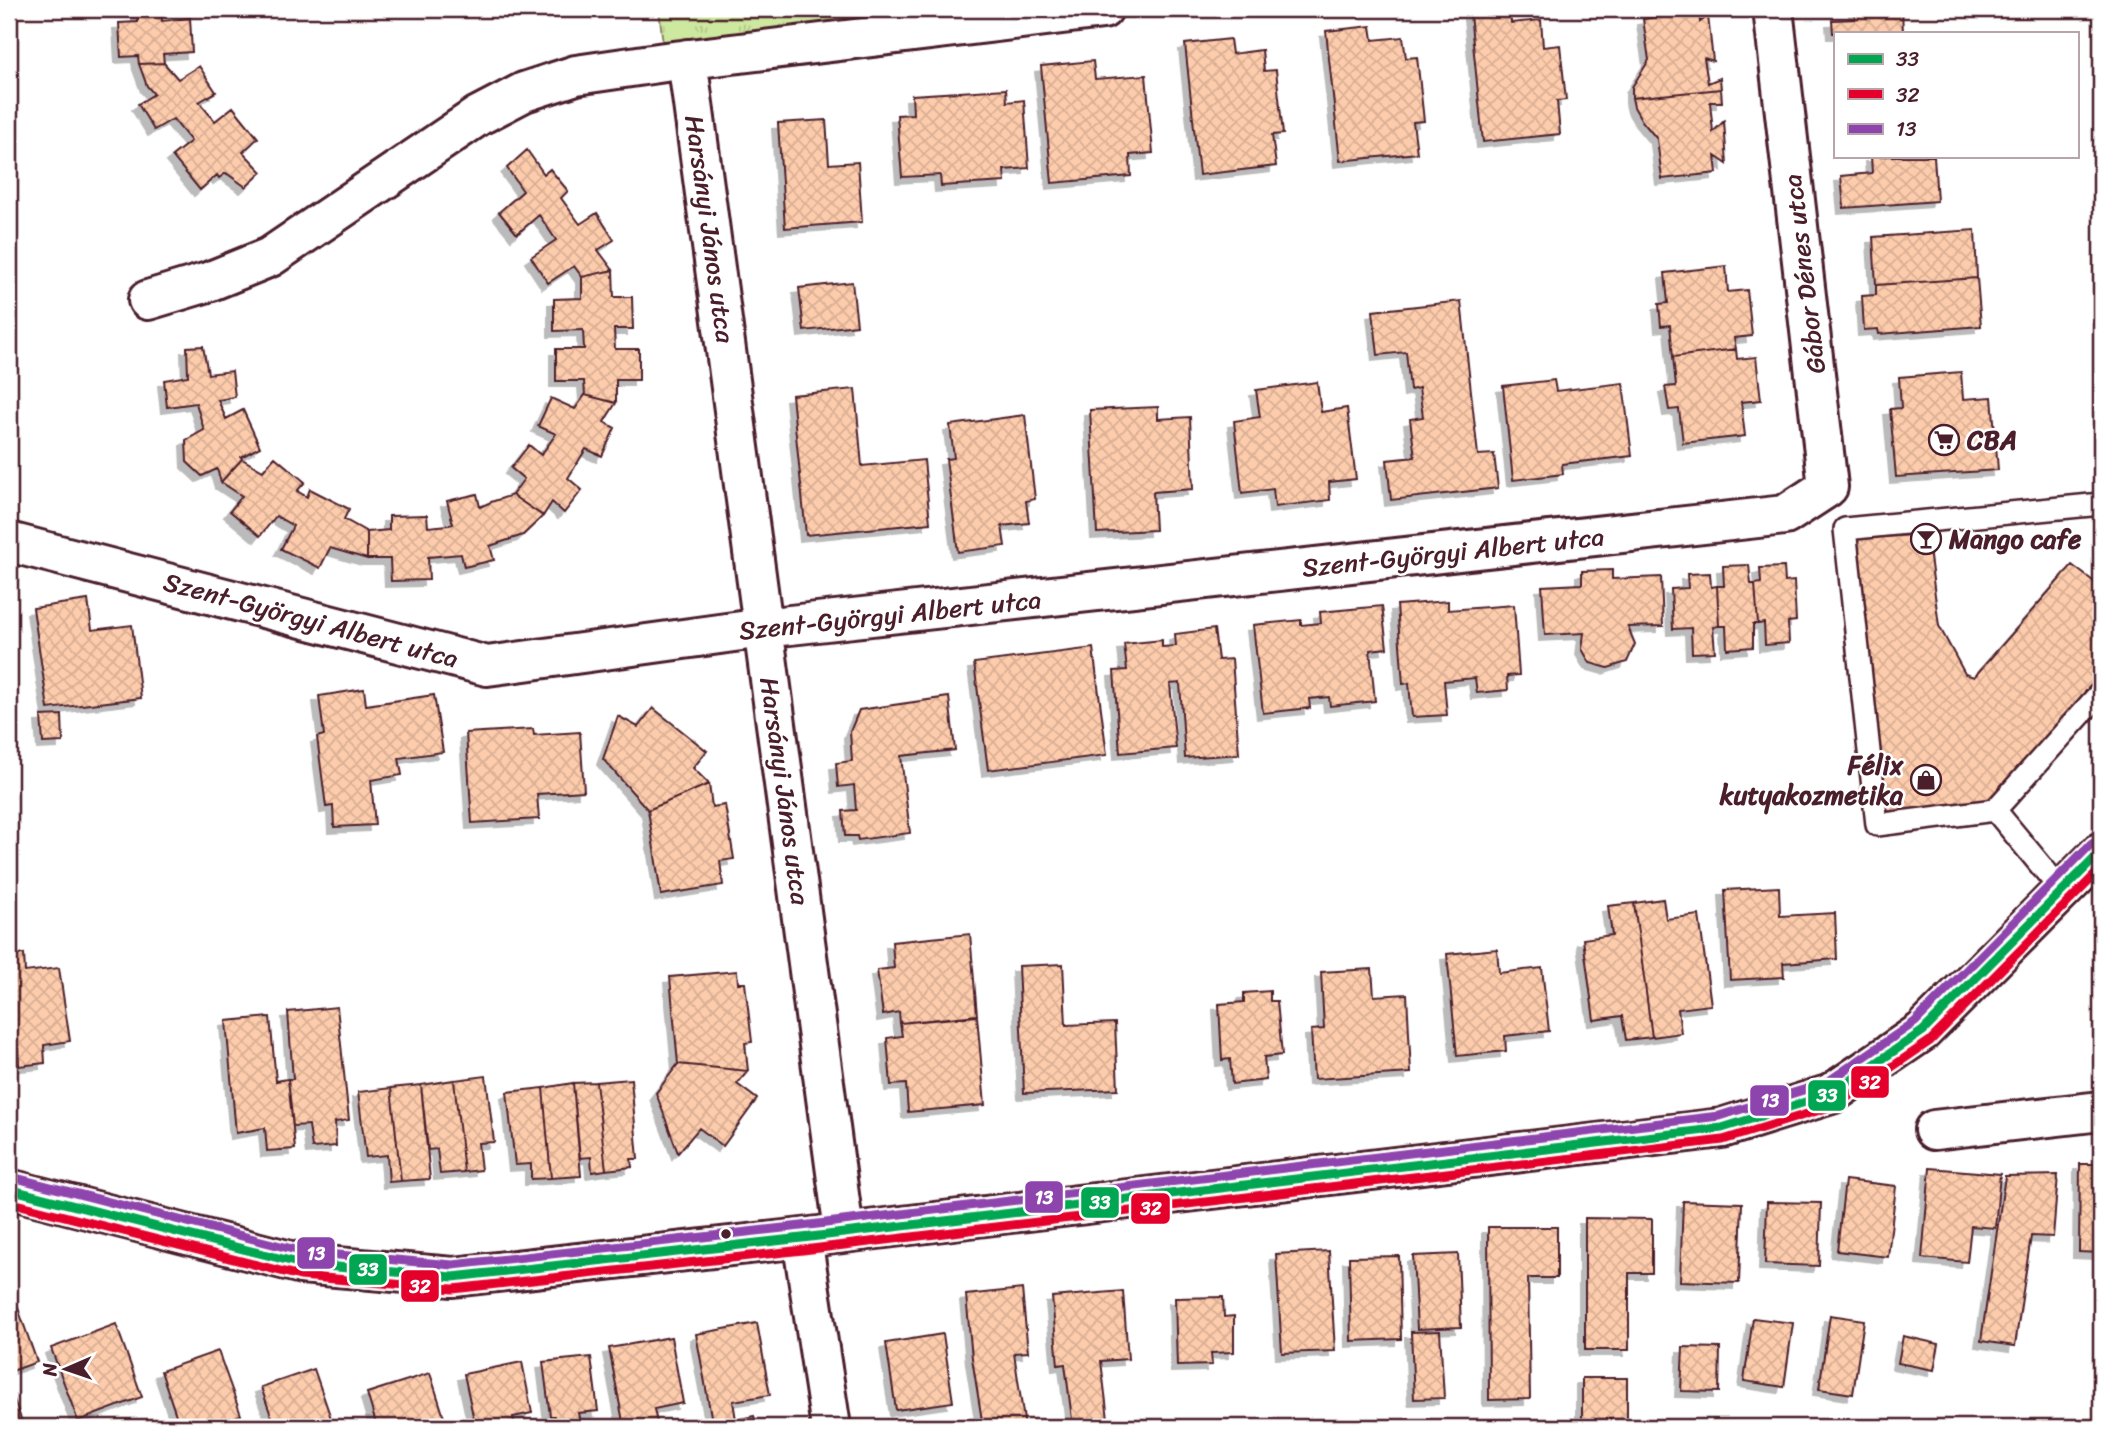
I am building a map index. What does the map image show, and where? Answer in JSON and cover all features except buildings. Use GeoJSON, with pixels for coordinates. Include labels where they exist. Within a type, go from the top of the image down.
{"type":"FeatureCollection","features":[{"type":"Feature","properties":{"kind":"street"},"geometry":{"type":"LineString","coordinates":[[148,300],[208,282],[270,257],[478,116],[524,92],[576,75],[687,59],[883,22],[1103,9]]}},
{"type":"Feature","properties":{"kind":"street","name":"Gábor Dénes utca"},"geometry":{"type":"LineString","coordinates":[[1773,9],[1828,487],[1785,515]]}},
{"type":"Feature","properties":{"kind":"street","name":"Harsányi János utca"},"geometry":{"type":"LineString","coordinates":[[687,59],[844,1232]]}},
{"type":"Feature","properties":{"kind":"street","name":"Szent-Györgyi Albert utca"},"geometry":{"type":"LineString","coordinates":[[9,542],[487,666],[763,628],[1785,515]]}},
{"type":"Feature","properties":{"kind":"street"},"geometry":{"type":"LineString","coordinates":[[9,1189],[302,1265],[453,1277],[1722,1128],[1831,1094],[1923,1031],[2101,852]]}},
{"type":"Feature","properties":{"kind":"street"},"geometry":{"type":"LineString","coordinates":[[1934,1130],[2101,1111]]}},
{"type":"Feature","properties":{"kind":"street"},"geometry":{"type":"LineString","coordinates":[[802,1238],[831,1427]]}},
{"type":"Feature","properties":{"kind":"lane"},"geometry":{"type":"LineString","coordinates":[[2101,504],[1845,529],[1877,825],[1995,810],[2101,692]]}},
{"type":"Feature","properties":{"kind":"lane"},"geometry":{"type":"LineString","coordinates":[[1995,810],[2062,891]]}},
{"type":"Feature","properties":{"kind":"green space"},"geometry":{"type":"Polygon","coordinates":[[[659,9],[882,9],[885,35],[665,62],[659,9]]]}},
{"type":"Feature","properties":{"kind":"transit line","name":"13"},"geometry":{"type":"LineString","coordinates":[[12,1177],[304,1252],[453,1265],[1719,1116],[1826,1083],[1915,1022],[2092,843]]}},
{"type":"Feature","properties":{"kind":"transit line","name":"33"},"geometry":{"type":"LineString","coordinates":[[9,1189],[302,1264],[453,1277],[1722,1128],[1831,1094],[1923,1031],[2101,852]]}},
{"type":"Feature","properties":{"kind":"transit line","name":"32"},"geometry":{"type":"LineString","coordinates":[[9,1202],[300,1276],[453,1289],[1723,1140],[1836,1105],[1930,1041],[2101,869]]}},
{"type":"Feature","properties":{"kind":"place","name":"CBA"},"geometry":{"type":"Point","coordinates":[1944,440]}},
{"type":"Feature","properties":{"kind":"place","name":"Mango cafe"},"geometry":{"type":"Point","coordinates":[1926,539]}},
{"type":"Feature","properties":{"kind":"place","name":"Félix kutyakozmetika"},"geometry":{"type":"Point","coordinates":[1926,780]}}]}
